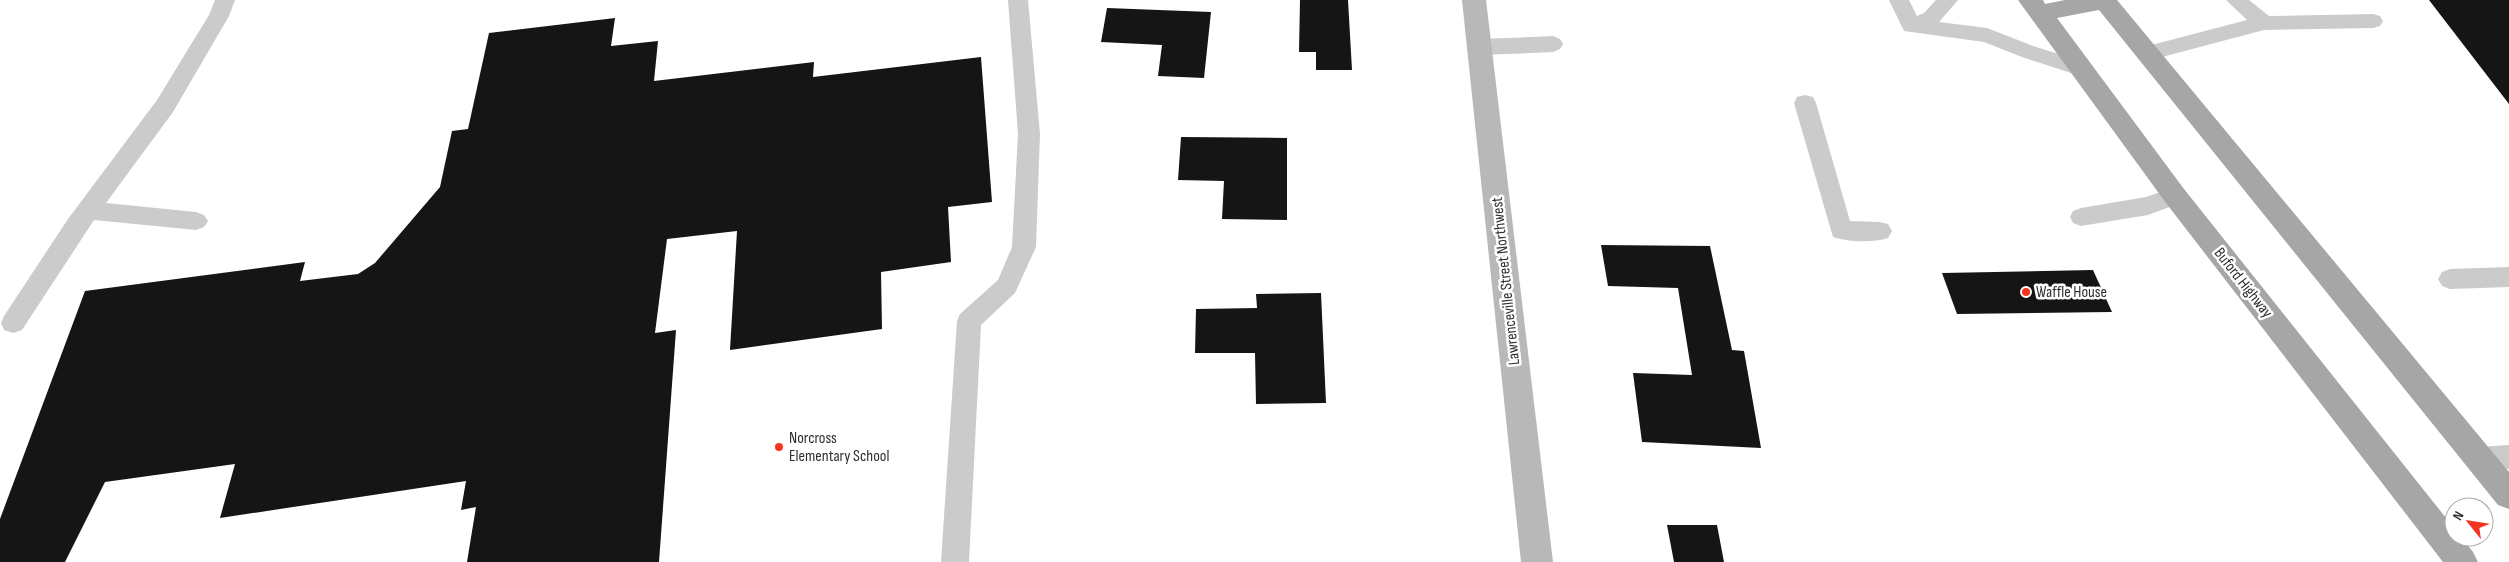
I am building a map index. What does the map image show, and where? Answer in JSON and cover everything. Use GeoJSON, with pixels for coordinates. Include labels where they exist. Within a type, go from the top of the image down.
{"type":"FeatureCollection","features":[{"type":"Feature","properties":{"kind":"main road"},"geometry":{"type":"LineString","coordinates":[[2035,6],[2105,1],[2509,496]]}},
{"type":"Feature","properties":{"kind":"main road","name":"Buford Highway"},"geometry":{"type":"LineString","coordinates":[[2035,6],[2175,196],[2462,562]]}},
{"type":"Feature","properties":{"kind":"street","name":"Lawrenceville Street Northwest"},"geometry":{"type":"LineString","coordinates":[[1474,0],[1481,48],[1536,562]]}},
{"type":"Feature","properties":{"kind":"lane"},"geometry":{"type":"LineString","coordinates":[[12,323],[88,210],[165,106],[219,16],[225,0]]}},
{"type":"Feature","properties":{"kind":"lane"},"geometry":{"type":"LineString","coordinates":[[955,562],[969,321],[1007,286],[1024,248],[1029,134],[1018,0]]}},
{"type":"Feature","properties":{"kind":"lane"},"geometry":{"type":"LineString","coordinates":[[1899,0],[1911,26]]}},
{"type":"Feature","properties":{"kind":"lane"},"geometry":{"type":"LineString","coordinates":[[1911,26],[1931,18],[1948,0]]}},
{"type":"Feature","properties":{"kind":"lane"},"geometry":{"type":"LineString","coordinates":[[2236,0],[2264,23]]}},
{"type":"Feature","properties":{"kind":"lane"},"geometry":{"type":"LineString","coordinates":[[2147,53],[2264,23],[2373,21]]}},
{"type":"Feature","properties":{"kind":"lane"},"geometry":{"type":"LineString","coordinates":[[1911,26],[1986,35],[2029,52],[2080,68]]}},
{"type":"Feature","properties":{"kind":"lane"},"geometry":{"type":"LineString","coordinates":[[1481,48],[1553,44]]}},
{"type":"Feature","properties":{"kind":"lane"},"geometry":{"type":"LineString","coordinates":[[1805,103],[1841,230],[1880,231]]}},
{"type":"Feature","properties":{"kind":"lane"},"geometry":{"type":"LineString","coordinates":[[2081,217],[2148,206],[2175,196]]}},
{"type":"Feature","properties":{"kind":"lane"},"geometry":{"type":"LineString","coordinates":[[88,210],[196,221]]}},
{"type":"Feature","properties":{"kind":"lane"},"geometry":{"type":"LineString","coordinates":[[2450,279],[2509,277]]}},
{"type":"Feature","properties":{"kind":"lane"},"geometry":{"type":"LineString","coordinates":[[2479,459],[2509,457]]}},
{"type":"Feature","properties":{"kind":"building"},"geometry":{"type":"Polygon","coordinates":[[[1300,0],[1348,0],[1352,70],[1316,70],[1316,52],[1299,52],[1300,0]]]}},
{"type":"Feature","properties":{"kind":"building"},"geometry":{"type":"Polygon","coordinates":[[[2429,0],[2509,0],[2509,104],[2429,0]]]}},
{"type":"Feature","properties":{"kind":"building"},"geometry":{"type":"Polygon","coordinates":[[[1107,8],[1211,12],[1204,78],[1158,76],[1162,45],[1101,42],[1107,8]]]}},
{"type":"Feature","properties":{"kind":"building"},"geometry":{"type":"Polygon","coordinates":[[[615,18],[611,46],[658,41],[654,81],[814,62],[813,77],[981,57],[992,202],[948,207],[951,262],[881,272],[882,329],[730,350],[737,231],[667,239],[655,333],[676,330],[659,562],[467,562],[476,507],[461,510],[466,481],[220,518],[235,464],[105,482],[65,562],[0,562],[0,519],[85,291],[305,262],[300,281],[358,274],[375,263],[440,187],[452,131],[468,129],[489,33],[615,18]]]}},
{"type":"Feature","properties":{"kind":"building"},"geometry":{"type":"Polygon","coordinates":[[[1181,137],[1287,138],[1287,220],[1222,219],[1224,181],[1178,180],[1181,137]]]}},
{"type":"Feature","properties":{"kind":"building"},"geometry":{"type":"Polygon","coordinates":[[[1601,245],[1710,246],[1732,350],[1744,351],[1761,448],[1642,442],[1633,373],[1692,375],[1678,288],[1608,286],[1601,245]]]}},
{"type":"Feature","properties":{"kind":"building","name":"Waffle House"},"geometry":{"type":"Polygon","coordinates":[[[2093,270],[2112,312],[1957,314],[1942,273],[2093,270]]]}},
{"type":"Feature","properties":{"kind":"building"},"geometry":{"type":"Polygon","coordinates":[[[1321,293],[1326,403],[1256,404],[1255,353],[1195,353],[1196,309],[1257,308],[1256,294],[1321,293]]]}},
{"type":"Feature","properties":{"kind":"building"},"geometry":{"type":"Polygon","coordinates":[[[1667,525],[1717,525],[1724,562],[1674,562],[1667,525]]]}},
{"type":"Feature","properties":{"kind":"place","name":"Waffle House"},"geometry":{"type":"Point","coordinates":[2026,292]}},
{"type":"Feature","properties":{"kind":"place","name":"Norcross Elementary School"},"geometry":{"type":"Point","coordinates":[779,447]}}]}
